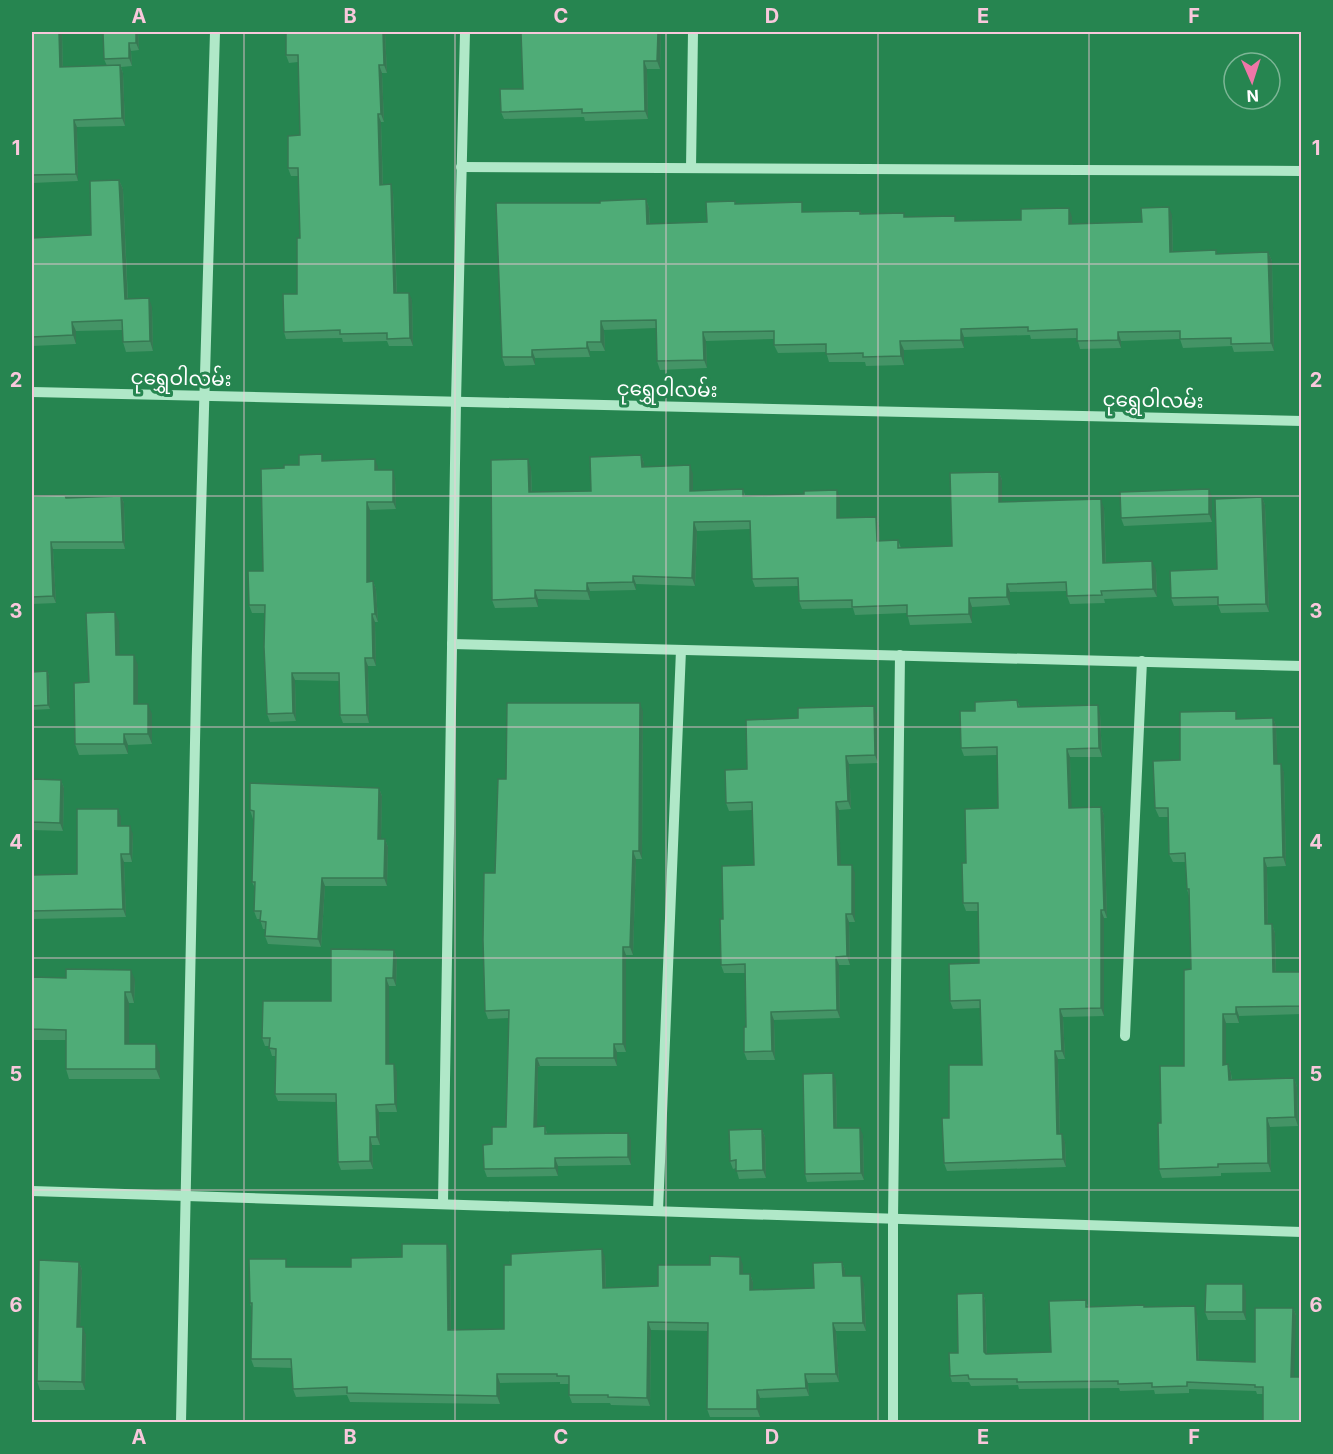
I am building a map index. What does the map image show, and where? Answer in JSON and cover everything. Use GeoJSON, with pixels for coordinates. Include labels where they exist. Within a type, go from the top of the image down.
{"type":"FeatureCollection","features":[{"type":"Feature","properties":{"kind":"street"},"geometry":{"type":"LineString","coordinates":[[181,1422],[184,1195],[203,396],[215,32]]}},
{"type":"Feature","properties":{"kind":"street"},"geometry":{"type":"LineString","coordinates":[[443,1203],[456,402],[465,32]]}},
{"type":"Feature","properties":{"kind":"street"},"geometry":{"type":"LineString","coordinates":[[691,168],[693,32]]}},
{"type":"Feature","properties":{"kind":"street"},"geometry":{"type":"LineString","coordinates":[[461,166],[1302,171]]}},
{"type":"Feature","properties":{"kind":"street","name":"ငုရွှေဝါလမ်း"},"geometry":{"type":"LineString","coordinates":[[32,392],[1302,421]]}},
{"type":"Feature","properties":{"kind":"street"},"geometry":{"type":"LineString","coordinates":[[452,644],[1302,666]]}},
{"type":"Feature","properties":{"kind":"street"},"geometry":{"type":"LineString","coordinates":[[658,1211],[681,650]]}},
{"type":"Feature","properties":{"kind":"street"},"geometry":{"type":"LineString","coordinates":[[893,1422],[893,1219],[900,655]]}},
{"type":"Feature","properties":{"kind":"street"},"geometry":{"type":"LineString","coordinates":[[1125,1036],[1142,662]]}},
{"type":"Feature","properties":{"kind":"street"},"geometry":{"type":"LineString","coordinates":[[32,1191],[1302,1232]]}},
{"type":"Feature","properties":{"kind":"building"},"geometry":{"type":"Polygon","coordinates":[[[32,32],[59,32],[60,67],[120,65],[122,118],[74,120],[76,174],[32,175],[32,32]]]}},
{"type":"Feature","properties":{"kind":"building"},"geometry":{"type":"Polygon","coordinates":[[[103,32],[136,32],[136,43],[129,43],[129,58],[104,59],[103,32]]]}},
{"type":"Feature","properties":{"kind":"building"},"geometry":{"type":"Polygon","coordinates":[[[286,32],[383,32],[384,65],[379,65],[381,114],[378,114],[380,185],[391,184],[394,293],[409,293],[410,338],[387,339],[387,333],[340,334],[340,330],[284,332],[283,294],[297,294],[297,238],[300,238],[298,168],[288,168],[288,136],[300,135],[298,55],[286,55],[286,32]]]}},
{"type":"Feature","properties":{"kind":"building"},"geometry":{"type":"Polygon","coordinates":[[[521,32],[658,32],[657,61],[644,61],[645,111],[582,113],[582,109],[501,112],[500,89],[523,89],[521,32]]]}},
{"type":"Feature","properties":{"kind":"building"},"geometry":{"type":"Polygon","coordinates":[[[119,180],[125,299],[149,298],[150,341],[123,342],[122,320],[72,322],[73,335],[32,337],[32,238],[91,235],[90,181],[119,180]]]}},
{"type":"Feature","properties":{"kind":"building"},"geometry":{"type":"Polygon","coordinates":[[[646,199],[647,224],[707,222],[706,202],[735,201],[735,204],[802,202],[802,212],[860,211],[860,214],[904,213],[904,217],[955,216],[955,221],[1021,220],[1021,209],[1069,208],[1069,224],[1142,222],[1141,208],[1169,207],[1170,252],[1216,250],[1216,254],[1268,252],[1271,343],[1231,344],[1231,338],[1180,339],[1180,331],[1118,332],[1118,340],[1077,341],[1077,329],[1028,331],[1028,327],[961,329],[961,340],[900,341],[901,356],[863,357],[863,353],[826,354],[826,344],[774,345],[774,331],[703,332],[704,360],[657,361],[656,320],[601,321],[601,342],[587,342],[587,348],[532,350],[532,357],[502,357],[496,203],[600,203],[600,201],[646,199]]]}},
{"type":"Feature","properties":{"kind":"building"},"geometry":{"type":"Polygon","coordinates":[[[322,454],[322,461],[375,459],[375,470],[393,470],[393,502],[367,502],[367,582],[373,581],[375,614],[372,614],[373,658],[365,658],[367,715],[340,715],[339,673],[292,673],[293,713],[267,714],[265,605],[249,605],[248,571],[263,571],[261,469],[299,465],[299,455],[322,454]]]}},
{"type":"Feature","properties":{"kind":"building"},"geometry":{"type":"Polygon","coordinates":[[[641,455],[642,467],[690,465],[690,491],[743,489],[743,496],[804,494],[804,491],[837,490],[837,518],[876,517],[877,541],[898,540],[898,548],[952,546],[950,473],[999,472],[999,502],[1101,499],[1103,563],[1152,561],[1153,589],[1101,591],[1102,595],[1067,596],[1066,582],[1007,584],[1007,597],[969,598],[969,614],[907,616],[907,605],[852,607],[852,600],[799,601],[798,578],[752,579],[750,521],[694,522],[692,578],[633,576],[633,582],[587,583],[587,591],[535,590],[535,598],[492,600],[491,460],[528,459],[529,492],[591,491],[590,457],[641,455]]]}},
{"type":"Feature","properties":{"kind":"building"},"geometry":{"type":"Polygon","coordinates":[[[1209,489],[1209,514],[1121,518],[1120,492],[1209,489]]]}},
{"type":"Feature","properties":{"kind":"building"},"geometry":{"type":"Polygon","coordinates":[[[65,495],[66,498],[121,496],[123,542],[51,542],[53,596],[32,597],[32,496],[65,495]]]}},
{"type":"Feature","properties":{"kind":"building"},"geometry":{"type":"Polygon","coordinates":[[[1262,497],[1266,604],[1218,605],[1218,597],[1171,598],[1170,571],[1217,569],[1215,499],[1262,497]]]}},
{"type":"Feature","properties":{"kind":"building"},"geometry":{"type":"Polygon","coordinates":[[[115,612],[116,655],[134,655],[134,704],[148,704],[148,734],[124,734],[124,744],[75,744],[74,683],[89,682],[86,613],[115,612]]]}},
{"type":"Feature","properties":{"kind":"building"},"geometry":{"type":"Polygon","coordinates":[[[47,671],[48,705],[32,706],[32,672],[47,671]]]}},
{"type":"Feature","properties":{"kind":"building"},"geometry":{"type":"Polygon","coordinates":[[[1017,700],[1018,707],[1098,705],[1099,748],[1067,749],[1069,808],[1101,807],[1104,910],[1101,910],[1101,1008],[1060,1009],[1062,1051],[1055,1051],[1057,1134],[1062,1134],[1063,1159],[944,1163],[942,1118],[949,1118],[949,1065],[982,1065],[980,1000],[950,1001],[949,964],[979,963],[978,903],[963,903],[962,863],[966,863],[965,809],[998,808],[997,747],[961,748],[960,711],[975,711],[975,702],[1017,700]]]}},
{"type":"Feature","properties":{"kind":"building"},"geometry":{"type":"Polygon","coordinates":[[[507,703],[640,703],[639,851],[633,851],[630,947],[623,947],[623,1044],[614,1044],[614,1058],[537,1058],[534,1127],[545,1126],[545,1134],[628,1133],[628,1157],[555,1158],[555,1168],[484,1169],[483,1145],[492,1144],[492,1127],[506,1127],[509,1010],[485,1011],[483,940],[484,873],[495,873],[498,779],[506,779],[507,703]]]}},
{"type":"Feature","properties":{"kind":"building"},"geometry":{"type":"Polygon","coordinates":[[[874,706],[875,755],[846,756],[848,801],[836,802],[838,865],[852,865],[852,914],[846,914],[847,956],[836,957],[837,1010],[771,1012],[772,1051],[744,1052],[745,964],[721,965],[720,919],[723,919],[722,866],[754,865],[752,802],[726,803],[725,770],[747,769],[746,720],[798,718],[798,708],[874,706]]]}},
{"type":"Feature","properties":{"kind":"building"},"geometry":{"type":"Polygon","coordinates":[[[1236,711],[1236,719],[1273,718],[1274,764],[1281,764],[1283,857],[1264,858],[1265,924],[1272,924],[1273,972],[1302,972],[1302,1006],[1236,1007],[1236,1014],[1223,1014],[1223,1065],[1228,1064],[1229,1080],[1294,1078],[1295,1117],[1267,1118],[1268,1163],[1159,1169],[1160,1066],[1184,1066],[1184,970],[1191,969],[1189,889],[1187,889],[1185,853],[1169,854],[1168,808],[1155,808],[1153,761],[1180,760],[1180,712],[1236,711]]]}},
{"type":"Feature","properties":{"kind":"building"},"geometry":{"type":"Polygon","coordinates":[[[32,779],[61,780],[60,823],[32,822],[32,779]]]}},
{"type":"Feature","properties":{"kind":"building"},"geometry":{"type":"Polygon","coordinates":[[[250,783],[379,788],[378,839],[385,839],[384,878],[322,878],[318,939],[265,936],[266,922],[260,921],[261,911],[254,911],[255,882],[252,882],[254,811],[250,810],[250,783]]]}},
{"type":"Feature","properties":{"kind":"building"},"geometry":{"type":"Polygon","coordinates":[[[77,809],[118,809],[118,826],[130,826],[130,854],[121,854],[123,909],[32,911],[32,875],[77,874],[77,809]]]}},
{"type":"Feature","properties":{"kind":"building"},"geometry":{"type":"Polygon","coordinates":[[[331,949],[394,950],[393,978],[386,978],[386,1064],[394,1064],[395,1104],[376,1105],[377,1137],[370,1137],[370,1161],[338,1162],[336,1094],[275,1094],[276,1049],[269,1048],[270,1038],[262,1038],[263,1001],[331,1001],[331,949]]]}},
{"type":"Feature","properties":{"kind":"building"},"geometry":{"type":"Polygon","coordinates":[[[66,969],[131,970],[131,992],[125,992],[125,1044],[156,1044],[156,1069],[66,1069],[66,1030],[32,1029],[32,977],[66,978],[66,969]]]}},
{"type":"Feature","properties":{"kind":"building"},"geometry":{"type":"Polygon","coordinates":[[[833,1073],[834,1128],[860,1128],[861,1173],[805,1174],[803,1074],[833,1073]]]}},
{"type":"Feature","properties":{"kind":"building"},"geometry":{"type":"Polygon","coordinates":[[[762,1129],[763,1170],[736,1171],[736,1160],[730,1161],[729,1130],[762,1129]]]}},
{"type":"Feature","properties":{"kind":"building"},"geometry":{"type":"Polygon","coordinates":[[[402,1244],[447,1244],[448,1330],[504,1329],[504,1265],[511,1265],[511,1254],[602,1249],[603,1288],[658,1286],[658,1265],[710,1265],[710,1256],[740,1257],[740,1274],[750,1274],[750,1290],[814,1288],[813,1263],[842,1262],[843,1276],[861,1276],[863,1323],[833,1323],[836,1374],[805,1374],[806,1388],[757,1390],[757,1409],[707,1409],[708,1323],[648,1322],[647,1398],[569,1395],[569,1376],[557,1376],[557,1374],[497,1374],[497,1396],[347,1393],[347,1387],[293,1389],[291,1359],[251,1359],[252,1303],[250,1303],[249,1259],[286,1259],[286,1267],[351,1267],[351,1258],[402,1257],[402,1244]]]}},
{"type":"Feature","properties":{"kind":"building"},"geometry":{"type":"Polygon","coordinates":[[[39,1260],[79,1262],[77,1327],[83,1327],[82,1382],[37,1381],[39,1260]]]}},
{"type":"Feature","properties":{"kind":"building"},"geometry":{"type":"Polygon","coordinates":[[[1206,1284],[1243,1284],[1243,1312],[1205,1312],[1206,1284]]]}},
{"type":"Feature","properties":{"kind":"building"},"geometry":{"type":"Polygon","coordinates":[[[983,1293],[984,1352],[986,1354],[1051,1352],[1049,1301],[1086,1300],[1086,1307],[1195,1306],[1197,1360],[1255,1362],[1255,1308],[1293,1308],[1291,1377],[1302,1377],[1302,1422],[1263,1422],[1263,1387],[1255,1387],[1255,1385],[1187,1382],[1187,1386],[1152,1387],[1152,1383],[1118,1384],[1118,1381],[1017,1382],[1017,1379],[969,1379],[968,1375],[950,1376],[949,1353],[958,1353],[957,1294],[983,1293]]]}}]}
